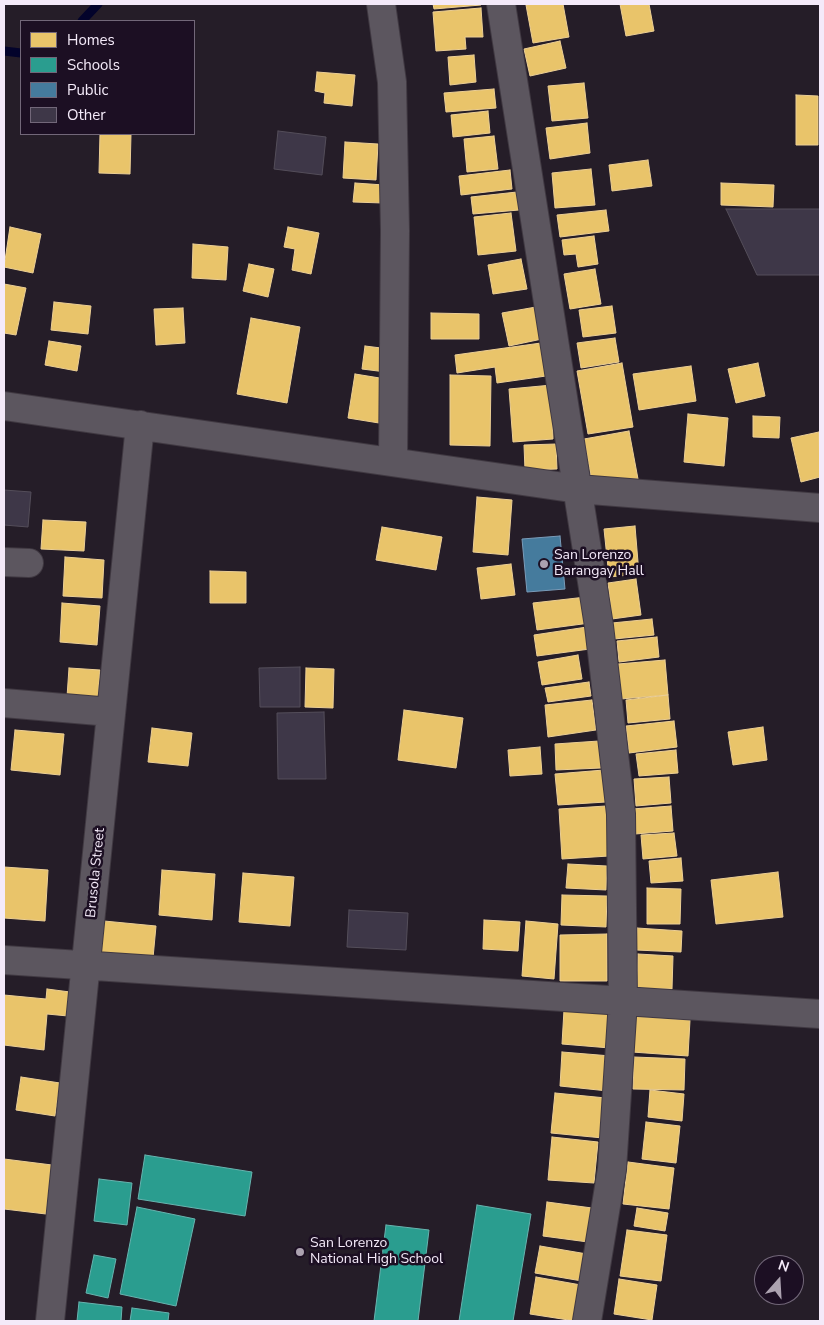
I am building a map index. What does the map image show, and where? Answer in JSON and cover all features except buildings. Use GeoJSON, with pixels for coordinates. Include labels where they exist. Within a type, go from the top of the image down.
{"type":"FeatureCollection","features":[{"type":"Feature","properties":{"kind":"street"},"geometry":{"type":"LineString","coordinates":[[381,4],[392,82],[395,231],[393,462]]}},
{"type":"Feature","properties":{"kind":"street"},"geometry":{"type":"LineString","coordinates":[[500,4],[599,626],[621,814],[623,1001],[612,1169],[587,1321]]}},
{"type":"Feature","properties":{"kind":"street"},"geometry":{"type":"LineString","coordinates":[[4,406],[578,489],[820,508]]}},
{"type":"Feature","properties":{"kind":"street","name":"Brusola Street"},"geometry":{"type":"LineString","coordinates":[[50,1321],[140,425]]}},
{"type":"Feature","properties":{"kind":"street"},"geometry":{"type":"LineString","coordinates":[[4,704],[111,712]]}},
{"type":"Feature","properties":{"kind":"street"},"geometry":{"type":"LineString","coordinates":[[4,960],[820,1014]]}},
{"type":"Feature","properties":{"kind":"waterway"},"geometry":{"type":"LineString","coordinates":[[83,20],[98,4]]}},
{"type":"Feature","properties":{"kind":"waterway"},"geometry":{"type":"LineString","coordinates":[[4,51],[20,53]]}},
{"type":"Feature","properties":{"kind":"place","name":"San Lorenzo Barangay Hall"},"geometry":{"type":"Point","coordinates":[544,564]}},
{"type":"Feature","properties":{"kind":"place","name":"San Lorenzo National High School"},"geometry":{"type":"Point","coordinates":[300,1252]}}]}
